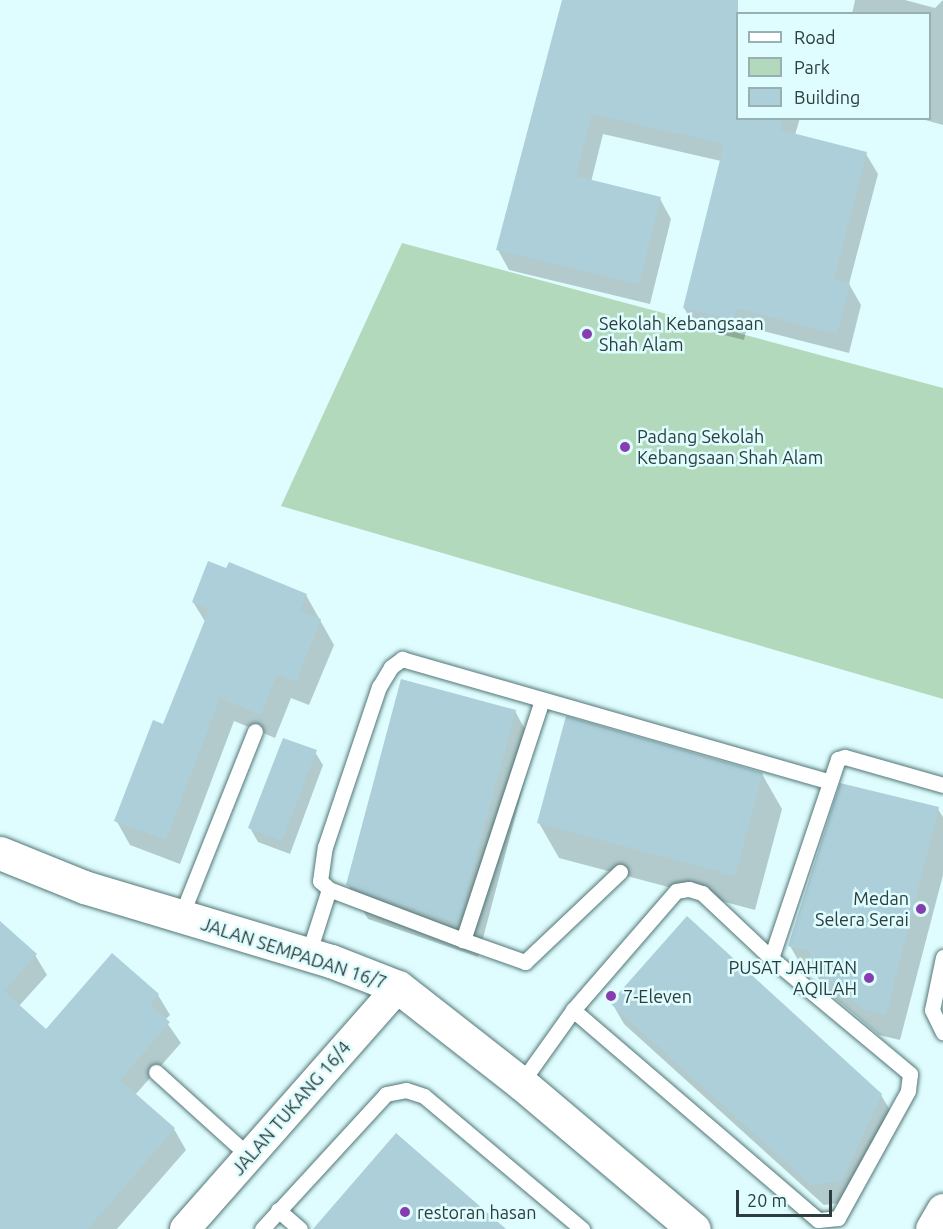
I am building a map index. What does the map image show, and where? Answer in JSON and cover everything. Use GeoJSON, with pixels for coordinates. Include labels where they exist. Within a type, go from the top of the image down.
{"type":"FeatureCollection","features":[{"type":"Feature","properties":{"kind":"street","name":"JALAN SEMPADAN 16/7"},"geometry":{"type":"LineString","coordinates":[[0,853],[84,887],[308,955],[398,987],[522,1083],[694,1229]]}},
{"type":"Feature","properties":{"kind":"street","name":"JALAN TUKANG 16/4"},"geometry":{"type":"LineString","coordinates":[[185,1229],[398,987]]}},
{"type":"Feature","properties":{"kind":"street"},"geometry":{"type":"LineString","coordinates":[[932,1229],[943,1210]]}},
{"type":"Feature","properties":{"kind":"lane"},"geometry":{"type":"LineString","coordinates":[[620,872],[525,962],[329,889],[320,881],[325,848],[379,687],[391,667],[402,659],[830,782]]}},
{"type":"Feature","properties":{"kind":"lane"},"geometry":{"type":"LineString","coordinates":[[463,940],[542,700]]}},
{"type":"Feature","properties":{"kind":"lane"},"geometry":{"type":"LineString","coordinates":[[181,916],[255,731]]}},
{"type":"Feature","properties":{"kind":"lane"},"geometry":{"type":"LineString","coordinates":[[771,958],[838,759],[845,757],[943,785]]}},
{"type":"Feature","properties":{"kind":"lane"},"geometry":{"type":"LineString","coordinates":[[308,955],[329,889]]}},
{"type":"Feature","properties":{"kind":"lane"},"geometry":{"type":"LineString","coordinates":[[522,1083],[573,1010],[676,891],[702,893],[771,958],[910,1074],[908,1091],[838,1218],[819,1220],[573,1010]]}},
{"type":"Feature","properties":{"kind":"lane"},"geometry":{"type":"LineString","coordinates":[[943,957],[932,1010],[943,1033]]}},
{"type":"Feature","properties":{"kind":"lane"},"geometry":{"type":"LineString","coordinates":[[156,1072],[249,1156]]}},
{"type":"Feature","properties":{"kind":"lane"},"geometry":{"type":"LineString","coordinates":[[262,1229],[386,1094],[406,1090],[424,1096],[582,1229]]}},
{"type":"Feature","properties":{"kind":"lane"},"geometry":{"type":"LineString","coordinates":[[278,1210],[300,1229]]}},
{"type":"Feature","properties":{"kind":"green space","name":"Padang Sekolah Kebangsaan Shah Alam"},"geometry":{"type":"Polygon","coordinates":[[[402,243],[943,388],[943,699],[281,506],[402,243]]]}},
{"type":"Feature","properties":{"kind":"building"},"geometry":{"type":"Polygon","coordinates":[[[562,0],[738,0],[736,120],[783,120],[781,130],[867,152],[834,279],[850,284],[837,334],[736,308],[733,320],[683,308],[724,144],[592,114],[576,176],[661,197],[639,284],[496,250],[562,0]]]}},
{"type":"Feature","properties":{"kind":"building"},"geometry":{"type":"Polygon","coordinates":[[[208,561],[226,568],[229,562],[307,594],[300,611],[321,619],[296,682],[277,674],[261,715],[220,698],[166,840],[114,821],[153,720],[163,724],[209,610],[192,602],[208,561]]]}},
{"type":"Feature","properties":{"kind":"building"},"geometry":{"type":"Polygon","coordinates":[[[401,679],[516,710],[458,924],[346,885],[401,679]]]}},
{"type":"Feature","properties":{"kind":"building"},"geometry":{"type":"Polygon","coordinates":[[[566,716],[763,773],[735,876],[537,823],[566,716]]]}},
{"type":"Feature","properties":{"kind":"building"},"geometry":{"type":"Polygon","coordinates":[[[283,738],[317,750],[282,841],[248,828],[283,738]]]}},
{"type":"Feature","properties":{"kind":"building"},"geometry":{"type":"Polygon","coordinates":[[[840,783],[939,807],[886,1015],[862,1009],[808,963],[811,951],[788,946],[840,783]]]}},
{"type":"Feature","properties":{"kind":"building"},"geometry":{"type":"Polygon","coordinates":[[[687,916],[882,1094],[842,1181],[811,1185],[610,1003],[687,916]]]}},
{"type":"Feature","properties":{"kind":"building"},"geometry":{"type":"Polygon","coordinates":[[[0,921],[37,954],[4,991],[46,1029],[112,953],[159,994],[150,1005],[170,1022],[120,1080],[175,1128],[88,1229],[0,1229],[0,921]]]}},
{"type":"Feature","properties":{"kind":"building"},"geometry":{"type":"Polygon","coordinates":[[[396,1133],[506,1229],[313,1229],[396,1133]]]}},
{"type":"Feature","properties":{"kind":"place","name":"Sekolah Kebangsaan Shah Alam"},"geometry":{"type":"Point","coordinates":[587,334]}},
{"type":"Feature","properties":{"kind":"place","name":"Padang Sekolah Kebangsaan Shah Alam"},"geometry":{"type":"Point","coordinates":[625,447]}},
{"type":"Feature","properties":{"kind":"place","name":"Medan Selera Serai"},"geometry":{"type":"Point","coordinates":[921,909]}},
{"type":"Feature","properties":{"kind":"place","name":"PUSAT JAHITAN AQILAH"},"geometry":{"type":"Point","coordinates":[869,978]}},
{"type":"Feature","properties":{"kind":"place","name":"7-Eleven"},"geometry":{"type":"Point","coordinates":[611,996]}},
{"type":"Feature","properties":{"kind":"place","name":"restoran hasan"},"geometry":{"type":"Point","coordinates":[405,1212]}}]}
